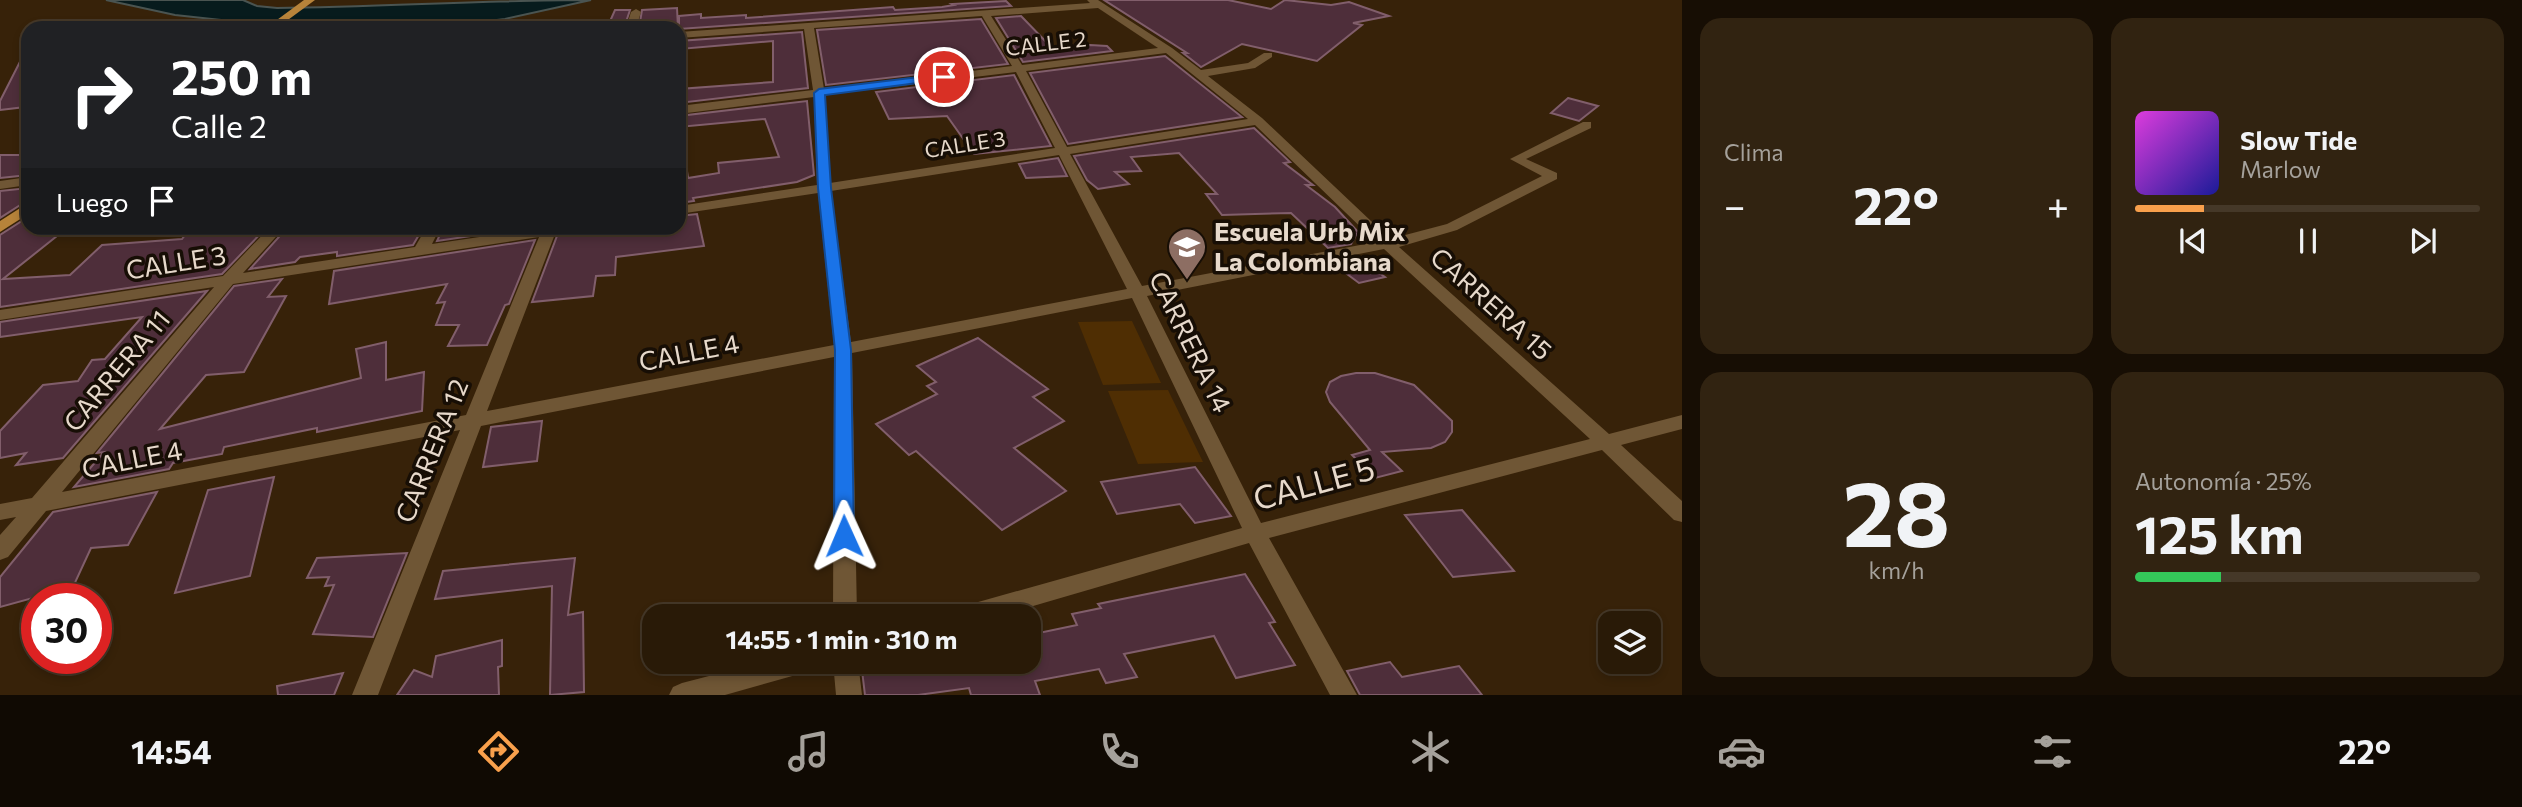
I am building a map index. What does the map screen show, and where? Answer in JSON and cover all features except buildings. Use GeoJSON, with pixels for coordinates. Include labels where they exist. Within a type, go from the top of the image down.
{"type":"FeatureCollection","features":[{"type":"Feature","properties":{"kind":"main road"},"geometry":{"type":"LineString","coordinates":[[281,21],[310,0]]}},
{"type":"Feature","properties":{"kind":"main road"},"geometry":{"type":"LineString","coordinates":[[0,228],[21,212]]}},
{"type":"Feature","properties":{"kind":"street"},"geometry":{"type":"LineString","coordinates":[[686,35],[985,14],[1096,3]]}},
{"type":"Feature","properties":{"kind":"street","name":"CARRERA 15"},"geometry":{"type":"LineString","coordinates":[[1096,3],[1168,50],[1258,121],[1387,244],[1682,514]]}},
{"type":"Feature","properties":{"kind":"street"},"geometry":{"type":"LineString","coordinates":[[633,21],[636,12]]}},
{"type":"Feature","properties":{"kind":"street","name":"CARRERA 14"},"geometry":{"type":"LineString","coordinates":[[985,14],[1020,68],[1138,294],[1255,533],[1344,695]]}},
{"type":"Feature","properties":{"kind":"street"},"geometry":{"type":"LineString","coordinates":[[809,27],[819,93],[824,188],[843,350],[845,604]]}},
{"type":"Feature","properties":{"kind":"street","name":"CALLE 2"},"geometry":{"type":"LineString","coordinates":[[686,109],[1168,50]]}},
{"type":"Feature","properties":{"kind":"street"},"geometry":{"type":"LineString","coordinates":[[1199,74],[1251,66],[1268,55]]}},
{"type":"Feature","properties":{"kind":"street","name":"CALLE 3"},"geometry":{"type":"LineString","coordinates":[[686,209],[1258,121]]}},
{"type":"Feature","properties":{"kind":"street","name":"CALLE 4"},"geometry":{"type":"LineString","coordinates":[[0,512],[1387,244],[1409,242],[1465,221],[1552,176],[1516,159],[1587,125]]}},
{"type":"Feature","properties":{"kind":"street"},"geometry":{"type":"LineString","coordinates":[[0,185],[21,182]]}},
{"type":"Feature","properties":{"kind":"street","name":"CARRERA 11"},"geometry":{"type":"LineString","coordinates":[[0,551],[228,280],[270,235]]}},
{"type":"Feature","properties":{"kind":"street"},"geometry":{"type":"LineString","coordinates":[[421,250],[429,235]]}},
{"type":"Feature","properties":{"kind":"street","name":"CALLE 3"},"geometry":{"type":"LineString","coordinates":[[0,315],[512,235]]}},
{"type":"Feature","properties":{"kind":"street","name":"CARRERA 12"},"geometry":{"type":"LineString","coordinates":[[365,695],[472,422],[552,235]]}},
{"type":"Feature","properties":{"kind":"street","name":"CALLE 5"},"geometry":{"type":"LineString","coordinates":[[1006,604],[1255,533],[1682,422]]}},
{"type":"Feature","properties":{"kind":"street"},"geometry":{"type":"LineString","coordinates":[[682,695],[759,674]]}},
{"type":"Feature","properties":{"kind":"street"},"geometry":{"type":"LineString","coordinates":[[847,674],[849,695]]}},
{"type":"Feature","properties":{"kind":"shaded area"},"geometry":{"type":"Polygon","coordinates":[[[106,0],[243,0],[257,6],[277,8],[591,0],[489,21],[231,21],[175,15],[106,0]]]}},
{"type":"Feature","properties":{"kind":"shaded area"},"geometry":{"type":"Polygon","coordinates":[[[1132,321],[1161,383],[1103,385],[1078,322],[1132,321]]]}},
{"type":"Feature","properties":{"kind":"shaded area"},"geometry":{"type":"Polygon","coordinates":[[[1168,390],[1203,462],[1138,464],[1108,391],[1168,390]]]}},
{"type":"Feature","properties":{"kind":"place","name":"Escuela Urb Mix La Colombiana"},"geometry":{"type":"Point","coordinates":[1187,281]}},
{"type":"Feature","properties":{"kind":"route"},"geometry":{"type":"LineString","coordinates":[[844,536],[843,350],[824,188],[819,93],[944,77]]}}]}
